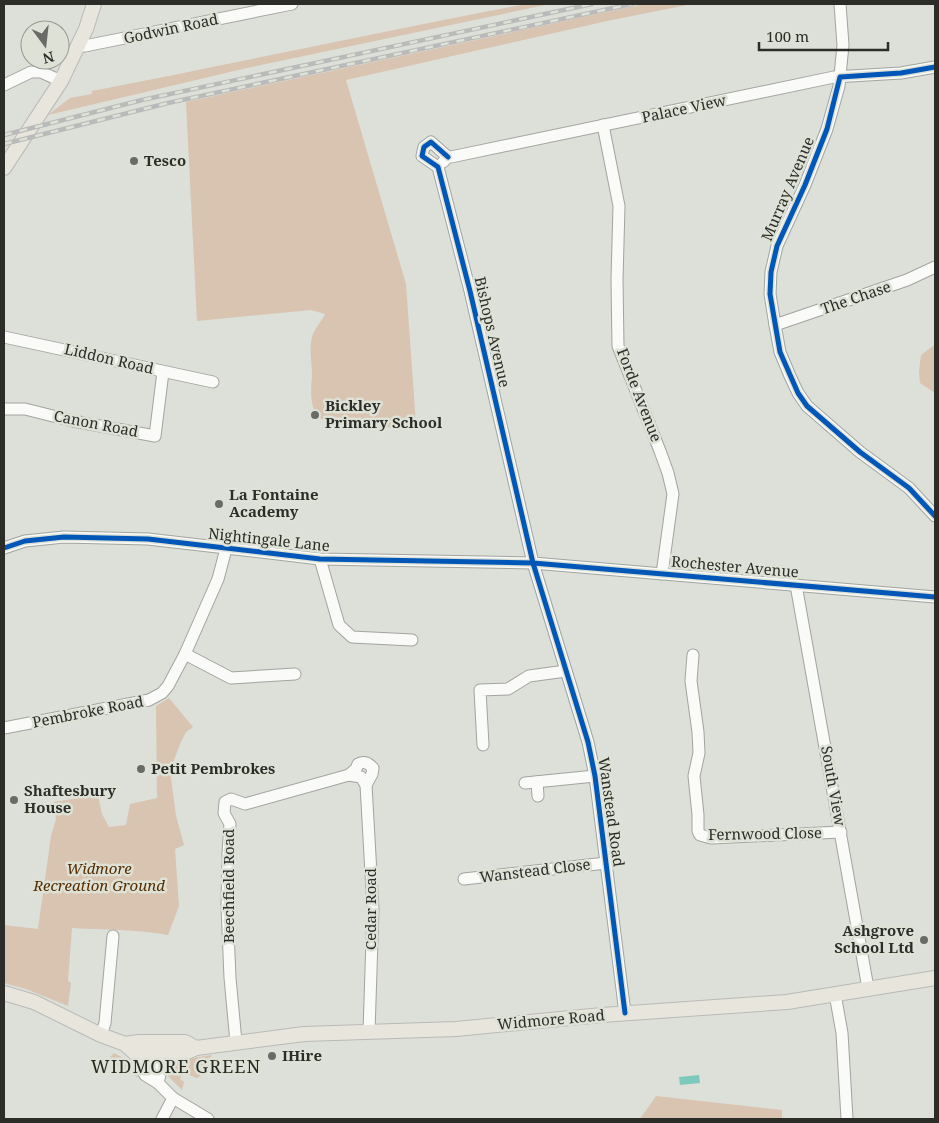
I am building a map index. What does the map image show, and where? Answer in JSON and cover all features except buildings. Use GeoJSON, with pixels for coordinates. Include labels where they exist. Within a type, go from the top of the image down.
{"type":"FeatureCollection","features":[{"type":"Feature","properties":{"kind":"main road"},"geometry":{"type":"LineString","coordinates":[[4,168],[62,81],[79,46],[93,4]]}},
{"type":"Feature","properties":{"kind":"main road","name":"Widmore Road"},"geometry":{"type":"LineString","coordinates":[[4,993],[34,1002],[130,1048],[139,1042],[156,1049],[182,1053],[196,1048],[304,1034],[456,1030],[625,1013],[774,1003],[935,978]]}},
{"type":"Feature","properties":{"kind":"street","name":"Godwin Road"},"geometry":{"type":"LineString","coordinates":[[79,46],[292,4]]}},
{"type":"Feature","properties":{"kind":"street","name":"Murray Avenue"},"geometry":{"type":"LineString","coordinates":[[840,4],[843,45],[840,76],[827,129],[805,185],[777,246],[771,272],[770,294],[780,352],[798,392],[808,406],[860,452],[909,488],[935,516]]}},
{"type":"Feature","properties":{"kind":"street","name":"Palace View"},"geometry":{"type":"LineString","coordinates":[[448,157],[840,76],[901,73],[935,67]]}},
{"type":"Feature","properties":{"kind":"street"},"geometry":{"type":"LineString","coordinates":[[4,85],[36,71],[62,81]]}},
{"type":"Feature","properties":{"kind":"street","name":"Forde Avenue"},"geometry":{"type":"LineString","coordinates":[[603,126],[619,206],[618,346],[672,486],[673,494],[662,574]]}},
{"type":"Feature","properties":{"kind":"street","name":"Bishops Avenue"},"geometry":{"type":"LineString","coordinates":[[448,157],[431,142],[424,147],[422,156],[438,167],[470,291],[533,563]]}},
{"type":"Feature","properties":{"kind":"street"},"geometry":{"type":"LineString","coordinates":[[438,167],[448,157]]}},
{"type":"Feature","properties":{"kind":"street","name":"The Chase"},"geometry":{"type":"LineString","coordinates":[[775,325],[907,280],[935,267]]}},
{"type":"Feature","properties":{"kind":"street","name":"Liddon Road"},"geometry":{"type":"LineString","coordinates":[[4,337],[213,382]]}},
{"type":"Feature","properties":{"kind":"street","name":"Canon Road"},"geometry":{"type":"LineString","coordinates":[[4,409],[25,409],[73,421],[155,436],[164,372]]}},
{"type":"Feature","properties":{"kind":"street","name":"Nightingale Lane"},"geometry":{"type":"LineString","coordinates":[[4,548],[26,541],[64,537],[148,540],[320,559],[533,563]]}},
{"type":"Feature","properties":{"kind":"street","name":"Pembroke Road"},"geometry":{"type":"LineString","coordinates":[[4,728],[149,700],[162,693],[168,686],[185,654],[218,579],[226,548]]}},
{"type":"Feature","properties":{"kind":"street"},"geometry":{"type":"LineString","coordinates":[[320,559],[339,625],[352,637],[412,640]]}},
{"type":"Feature","properties":{"kind":"street","name":"Rochester Avenue"},"geometry":{"type":"LineString","coordinates":[[533,563],[935,597]]}},
{"type":"Feature","properties":{"kind":"street","name":"Wanstead Road"},"geometry":{"type":"LineString","coordinates":[[533,563],[588,742],[625,1013]]}},
{"type":"Feature","properties":{"kind":"street","name":"South View"},"geometry":{"type":"LineString","coordinates":[[796,585],[868,988]]}},
{"type":"Feature","properties":{"kind":"street"},"geometry":{"type":"LineString","coordinates":[[185,654],[231,678],[295,674]]}},
{"type":"Feature","properties":{"kind":"street","name":"Fernwood Close"},"geometry":{"type":"LineString","coordinates":[[693,655],[691,681],[699,753],[694,776],[698,831],[700,835],[711,838],[841,832]]}},
{"type":"Feature","properties":{"kind":"street"},"geometry":{"type":"LineString","coordinates":[[483,745],[480,690],[508,689],[529,676],[566,670]]}},
{"type":"Feature","properties":{"kind":"street","name":"Cedar Road"},"geometry":{"type":"LineString","coordinates":[[230,824],[236,812],[245,804],[349,775],[358,764],[364,762],[369,763],[373,768],[366,786],[373,909],[369,1032]]}},
{"type":"Feature","properties":{"kind":"street"},"geometry":{"type":"LineString","coordinates":[[538,796],[531,783],[594,776]]}},
{"type":"Feature","properties":{"kind":"street","name":"Beechfield Road"},"geometry":{"type":"LineString","coordinates":[[230,824],[227,906],[230,978],[236,1042]]}},
{"type":"Feature","properties":{"kind":"street","name":"Wanstead Close"},"geometry":{"type":"LineString","coordinates":[[464,879],[606,863]]}},
{"type":"Feature","properties":{"kind":"street"},"geometry":{"type":"LineString","coordinates":[[101,1035],[105,1023],[113,936]]}},
{"type":"Feature","properties":{"kind":"street"},"geometry":{"type":"LineString","coordinates":[[835,994],[842,1033],[847,1119]]}},
{"type":"Feature","properties":{"kind":"street"},"geometry":{"type":"LineString","coordinates":[[130,1048],[145,1076],[155,1081],[174,1098],[208,1119]]}},
{"type":"Feature","properties":{"kind":"street"},"geometry":{"type":"LineString","coordinates":[[155,1081],[161,1075],[156,1049]]}},
{"type":"Feature","properties":{"kind":"street"},"geometry":{"type":"LineString","coordinates":[[162,1119],[174,1098]]}},
{"type":"Feature","properties":{"kind":"green space"},"geometry":{"type":"Polygon","coordinates":[[[526,4],[550,4],[247,68],[48,115],[70,98],[92,94],[92,91],[526,4]]]}},
{"type":"Feature","properties":{"kind":"green space"},"geometry":{"type":"Polygon","coordinates":[[[644,4],[692,4],[607,21],[346,80],[406,284],[416,425],[377,428],[345,427],[331,424],[321,418],[314,410],[311,389],[311,342],[313,334],[325,314],[311,310],[197,321],[186,102],[644,4]]]}},
{"type":"Feature","properties":{"kind":"green space"},"geometry":{"type":"Polygon","coordinates":[[[935,346],[935,393],[920,383],[919,371],[921,355],[935,346]]]}},
{"type":"Feature","properties":{"kind":"green space","name":"Widmore Recreation Ground"},"geometry":{"type":"Polygon","coordinates":[[[169,698],[193,727],[186,732],[170,771],[176,816],[184,845],[175,849],[179,906],[168,935],[72,928],[68,981],[71,983],[68,1006],[26,989],[4,983],[4,925],[38,929],[51,836],[56,819],[53,802],[98,795],[102,814],[109,827],[126,825],[130,804],[157,798],[156,706],[169,698]]]}},
{"type":"Feature","properties":{"kind":"green space"},"geometry":{"type":"Polygon","coordinates":[[[114,1053],[129,1061],[139,1078],[116,1065],[110,1057],[114,1053]]]}},
{"type":"Feature","properties":{"kind":"green space"},"geometry":{"type":"Polygon","coordinates":[[[212,1055],[199,1077],[196,1078],[183,1072],[180,1079],[184,1082],[182,1090],[167,1075],[168,1064],[172,1061],[212,1055]]]}},
{"type":"Feature","properties":{"kind":"green space"},"geometry":{"type":"Polygon","coordinates":[[[656,1096],[782,1110],[782,1119],[640,1119],[656,1096]]]}},
{"type":"Feature","properties":{"kind":"water"},"geometry":{"type":"Polygon","coordinates":[[[699,1075],[700,1083],[680,1085],[679,1077],[699,1075]]]}},
{"type":"Feature","properties":{"kind":"railway"},"geometry":{"type":"LineString","coordinates":[[4,135],[142,100],[592,4]]}},
{"type":"Feature","properties":{"kind":"railway"},"geometry":{"type":"LineString","coordinates":[[4,144],[168,103],[632,4]]}},
{"type":"Feature","properties":{"kind":"cycle path"},"geometry":{"type":"LineString","coordinates":[[935,67],[901,73],[840,77],[827,129],[805,185],[777,246],[771,272],[770,294],[780,352],[798,393],[807,406],[860,452],[909,488],[935,516]]}},
{"type":"Feature","properties":{"kind":"cycle path"},"geometry":{"type":"LineString","coordinates":[[448,157],[431,142],[424,147],[422,156],[438,167],[470,291],[533,563],[588,742],[595,776],[625,1013]]}},
{"type":"Feature","properties":{"kind":"cycle path"},"geometry":{"type":"LineString","coordinates":[[4,548],[25,541],[64,537],[148,539],[320,559],[533,563],[935,597]]}},
{"type":"Feature","properties":{"kind":"place","name":"Tesco"},"geometry":{"type":"Point","coordinates":[134,161]}},
{"type":"Feature","properties":{"kind":"place","name":"Bickley Primary School"},"geometry":{"type":"Point","coordinates":[315,415]}},
{"type":"Feature","properties":{"kind":"place","name":"La Fontaine Academy"},"geometry":{"type":"Point","coordinates":[219,504]}},
{"type":"Feature","properties":{"kind":"place","name":"Petit Pembrokes"},"geometry":{"type":"Point","coordinates":[141,769]}},
{"type":"Feature","properties":{"kind":"place","name":"Shaftesbury House"},"geometry":{"type":"Point","coordinates":[14,800]}},
{"type":"Feature","properties":{"kind":"place","name":"Ashgrove School Ltd"},"geometry":{"type":"Point","coordinates":[924,940]}},
{"type":"Feature","properties":{"kind":"place","name":"IHire"},"geometry":{"type":"Point","coordinates":[272,1056]}},
{"type":"Feature","properties":{"kind":"district","name":"WIDMORE GREEN"},"geometry":{"type":"Point","coordinates":[176,1067]}}]}
